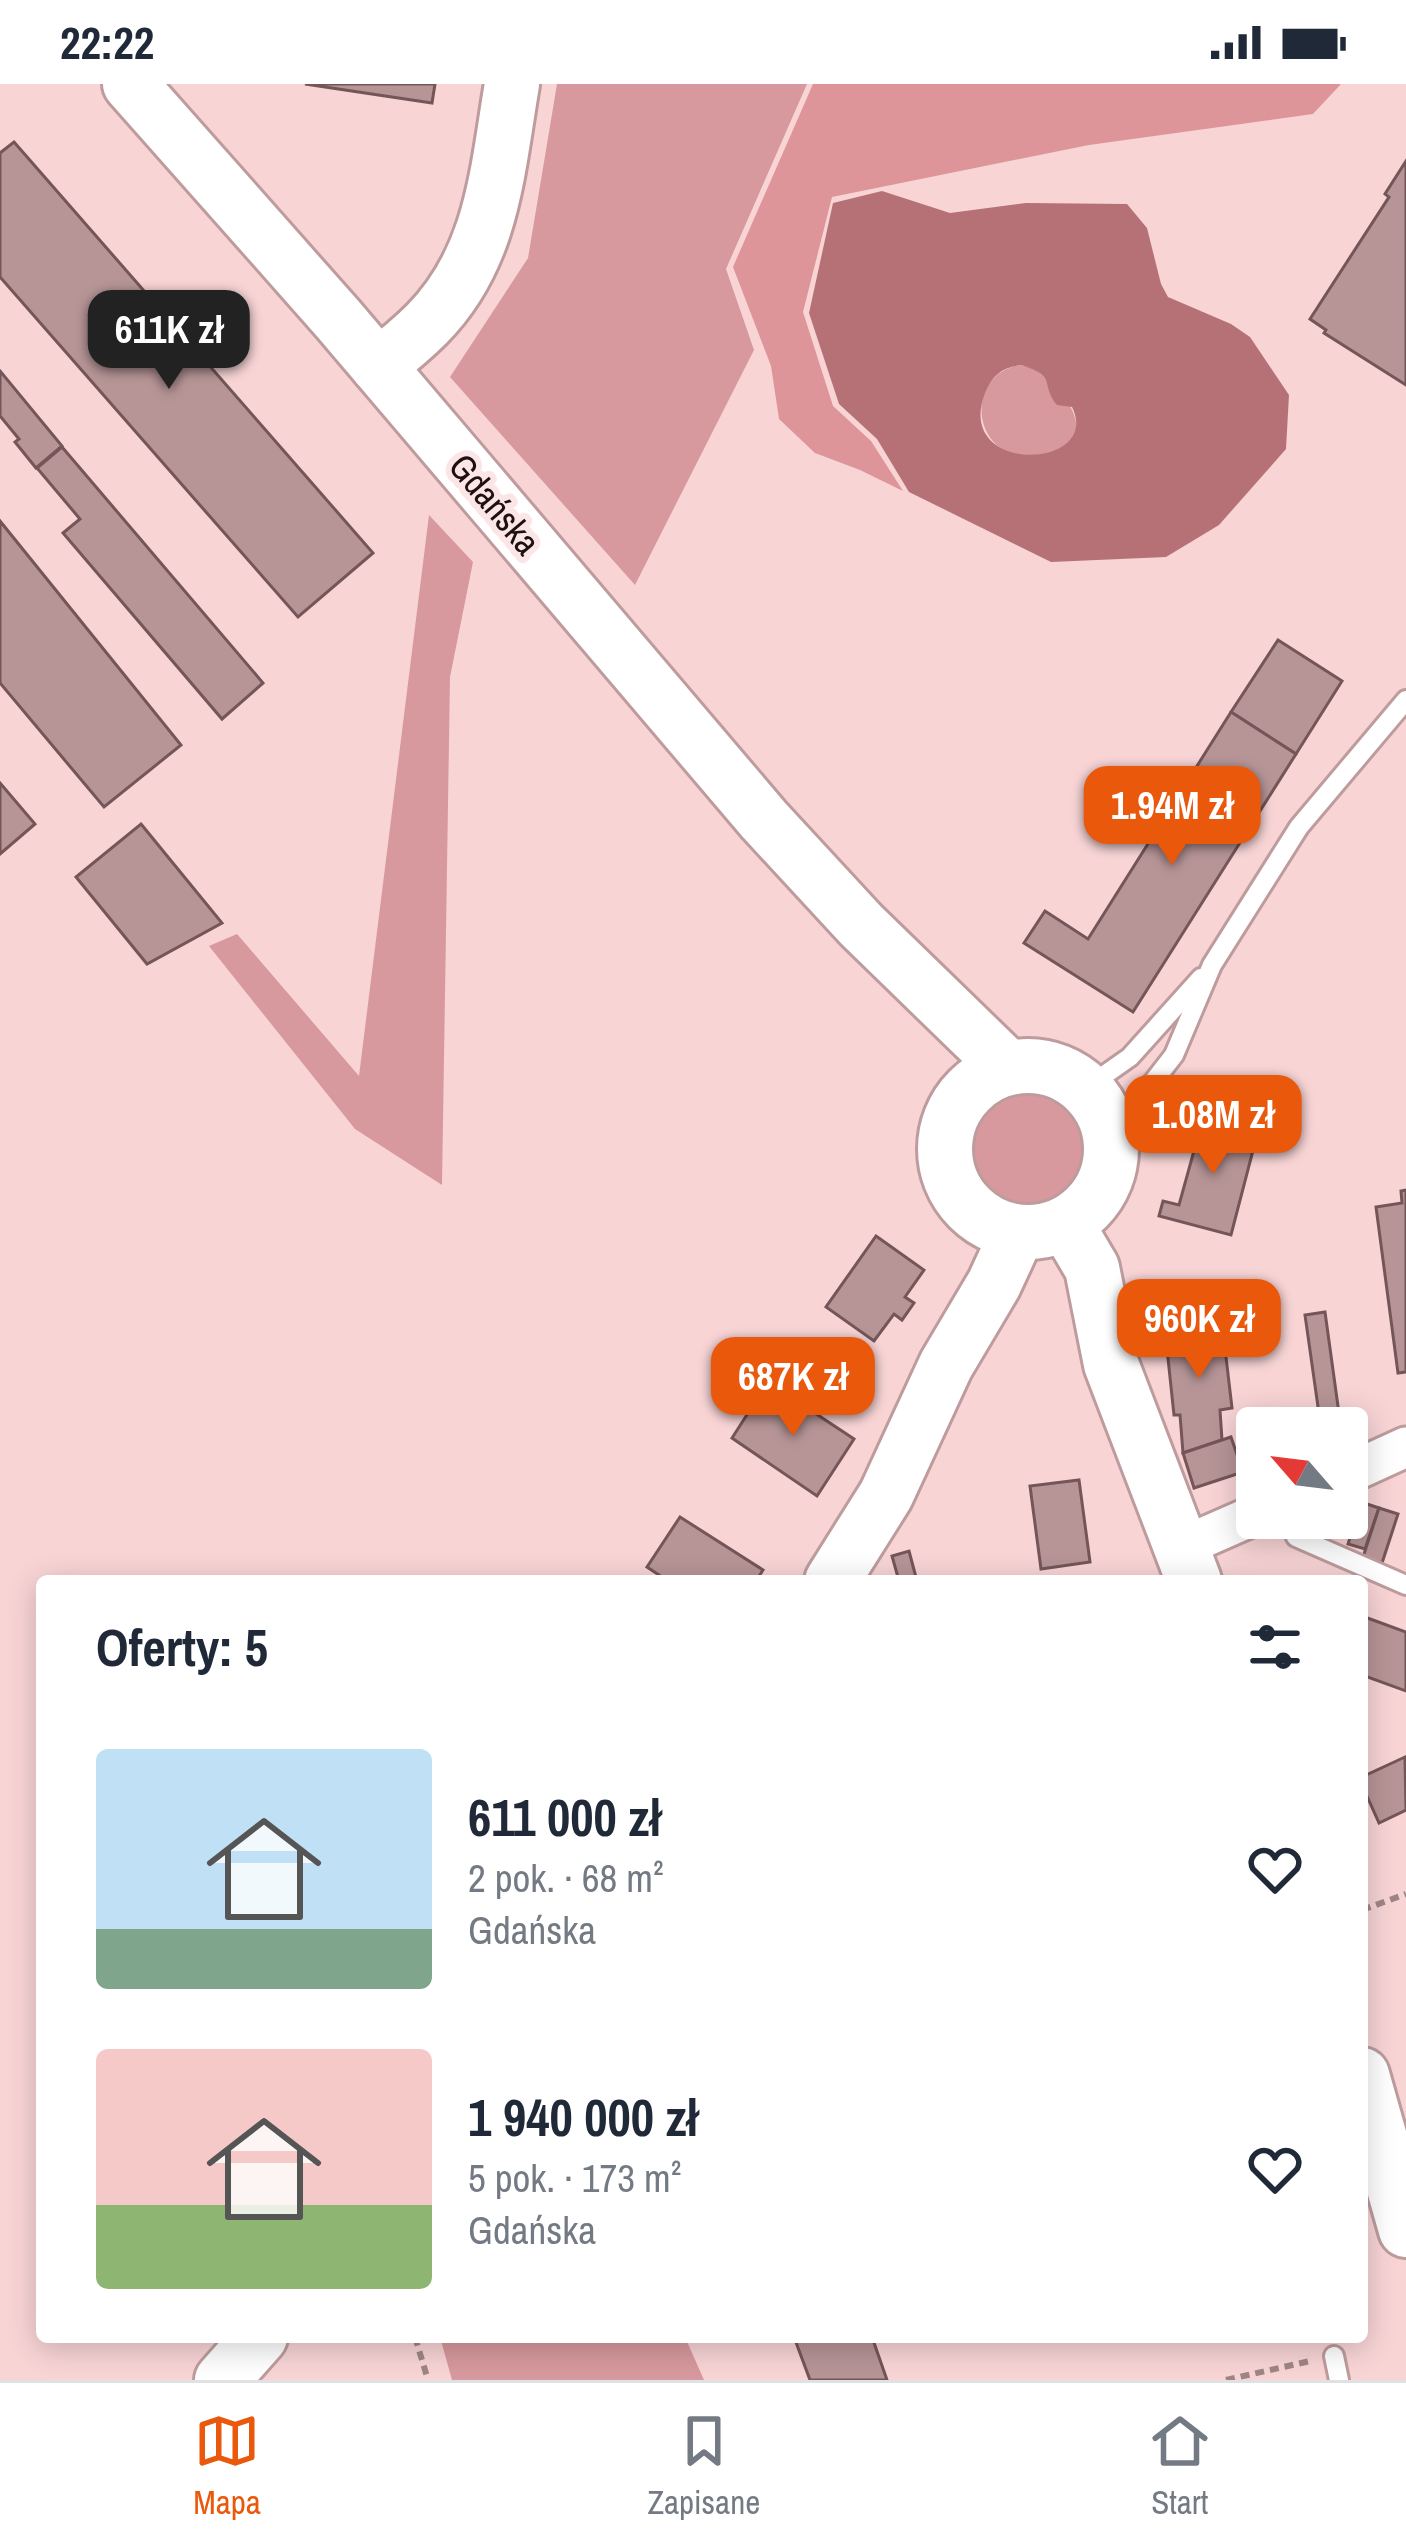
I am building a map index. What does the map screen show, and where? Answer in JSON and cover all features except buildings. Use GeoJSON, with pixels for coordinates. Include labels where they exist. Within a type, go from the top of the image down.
{"type":"FeatureCollection","features":[{"type":"Feature","properties":{"kind":"street","name":"Gdańska"},"geometry":{"type":"LineString","coordinates":[[130,84],[764,820],[861,925],[1006,1067]]}},
{"type":"Feature","properties":{"kind":"street"},"geometry":{"type":"LineString","coordinates":[[378,367],[428,323],[474,258],[489,218],[512,84]]}},
{"type":"Feature","properties":{"kind":"street","name":"Gdańska"},"geometry":{"type":"LineString","coordinates":[[861,925],[960,1099]]}},
{"type":"Feature","properties":{"kind":"street"},"geometry":{"type":"LineString","coordinates":[[836,1575],[886,1495],[946,1365],[961,1271],[1040,1216],[1108,1172],[1112,1149],[1098,1107],[1069,1075],[1028,1065],[1006,1067],[981,1079],[960,1099],[946,1128],[945,1161],[956,1191],[1040,1216],[1130,1279],[1138,1430],[1188,1564]]}},
{"type":"Feature","properties":{"kind":"street"},"geometry":{"type":"LineString","coordinates":[[1368,1464],[1406,1447]]}},
{"type":"Feature","properties":{"kind":"street"},"geometry":{"type":"LineString","coordinates":[[1188,1564],[1204,1534],[1236,1522]]}},
{"type":"Feature","properties":{"kind":"street"},"geometry":{"type":"LineString","coordinates":[[1368,2096],[1406,2230]]}},
{"type":"Feature","properties":{"kind":"street"},"geometry":{"type":"LineString","coordinates":[[222,2380],[255,2343]]}},
{"type":"Feature","properties":{"kind":"lane"},"geometry":{"type":"LineString","coordinates":[[1098,1107],[1130,1058],[1212,965],[1299,827],[1406,700]]}},
{"type":"Feature","properties":{"kind":"lane"},"geometry":{"type":"LineString","coordinates":[[1098,1107],[1153,1082],[1174,1055],[1212,965]]}},
{"type":"Feature","properties":{"kind":"lane"},"geometry":{"type":"LineString","coordinates":[[1300,1539],[1406,1586]]}},
{"type":"Feature","properties":{"kind":"lane"},"geometry":{"type":"LineString","coordinates":[[1334,2356],[1339,2380]]}},
{"type":"Feature","properties":{"kind":"path"},"geometry":{"type":"LineString","coordinates":[[1368,1908],[1406,1894]]}},
{"type":"Feature","properties":{"kind":"path"},"geometry":{"type":"LineString","coordinates":[[417,2343],[428,2380]]}},
{"type":"Feature","properties":{"kind":"path"},"geometry":{"type":"LineString","coordinates":[[1226,2380],[1334,2356]]}},
{"type":"Feature","properties":{"kind":"shaded area"},"geometry":{"type":"Polygon","coordinates":[[[557,84],[807,84],[726,269],[754,350],[635,585],[450,377],[528,258],[557,84]]]}},
{"type":"Feature","properties":{"kind":"shaded area"},"geometry":{"type":"Polygon","coordinates":[[[813,84],[1341,84],[1313,114],[1089,145],[832,197],[803,312],[833,406],[871,441],[903,491],[815,453],[779,419],[771,366],[733,267],[813,84]]]}},
{"type":"Feature","properties":{"kind":"shaded area"},"geometry":{"type":"Polygon","coordinates":[[[882,191],[950,213],[1026,203],[1127,204],[1147,228],[1168,297],[1250,337],[1289,395],[1286,449],[1219,525],[1166,557],[1051,562],[909,492],[877,439],[839,404],[809,313],[833,203],[882,191]],[[1015,366],[995,377],[985,393],[981,420],[989,439],[1007,451],[1028,455],[1050,452],[1067,443],[1076,428],[1072,407],[1057,405],[1044,377],[1015,366]]]}},
{"type":"Feature","properties":{"kind":"shaded area"},"geometry":{"type":"Polygon","coordinates":[[[1021,365],[1046,376],[1074,414],[1075,434],[1056,450],[1029,456],[1007,452],[992,440],[983,423],[987,387],[1000,373],[1021,365]]]}},
{"type":"Feature","properties":{"kind":"shaded area"},"geometry":{"type":"Polygon","coordinates":[[[429,515],[473,562],[450,677],[442,1185],[355,1129],[209,946],[237,934],[359,1076],[429,515]]]}},
{"type":"Feature","properties":{"kind":"shaded area"},"geometry":{"type":"Polygon","coordinates":[[[1028,1095],[1049,1099],[1066,1111],[1078,1128],[1082,1149],[1078,1170],[1066,1187],[1049,1199],[1028,1203],[1007,1199],[990,1187],[978,1170],[974,1149],[978,1128],[990,1111],[1007,1099],[1028,1095]]]}},
{"type":"Feature","properties":{"kind":"shaded area"},"geometry":{"type":"Polygon","coordinates":[[[442,2343],[688,2343],[704,2380],[452,2380],[442,2343]]]}}]}
